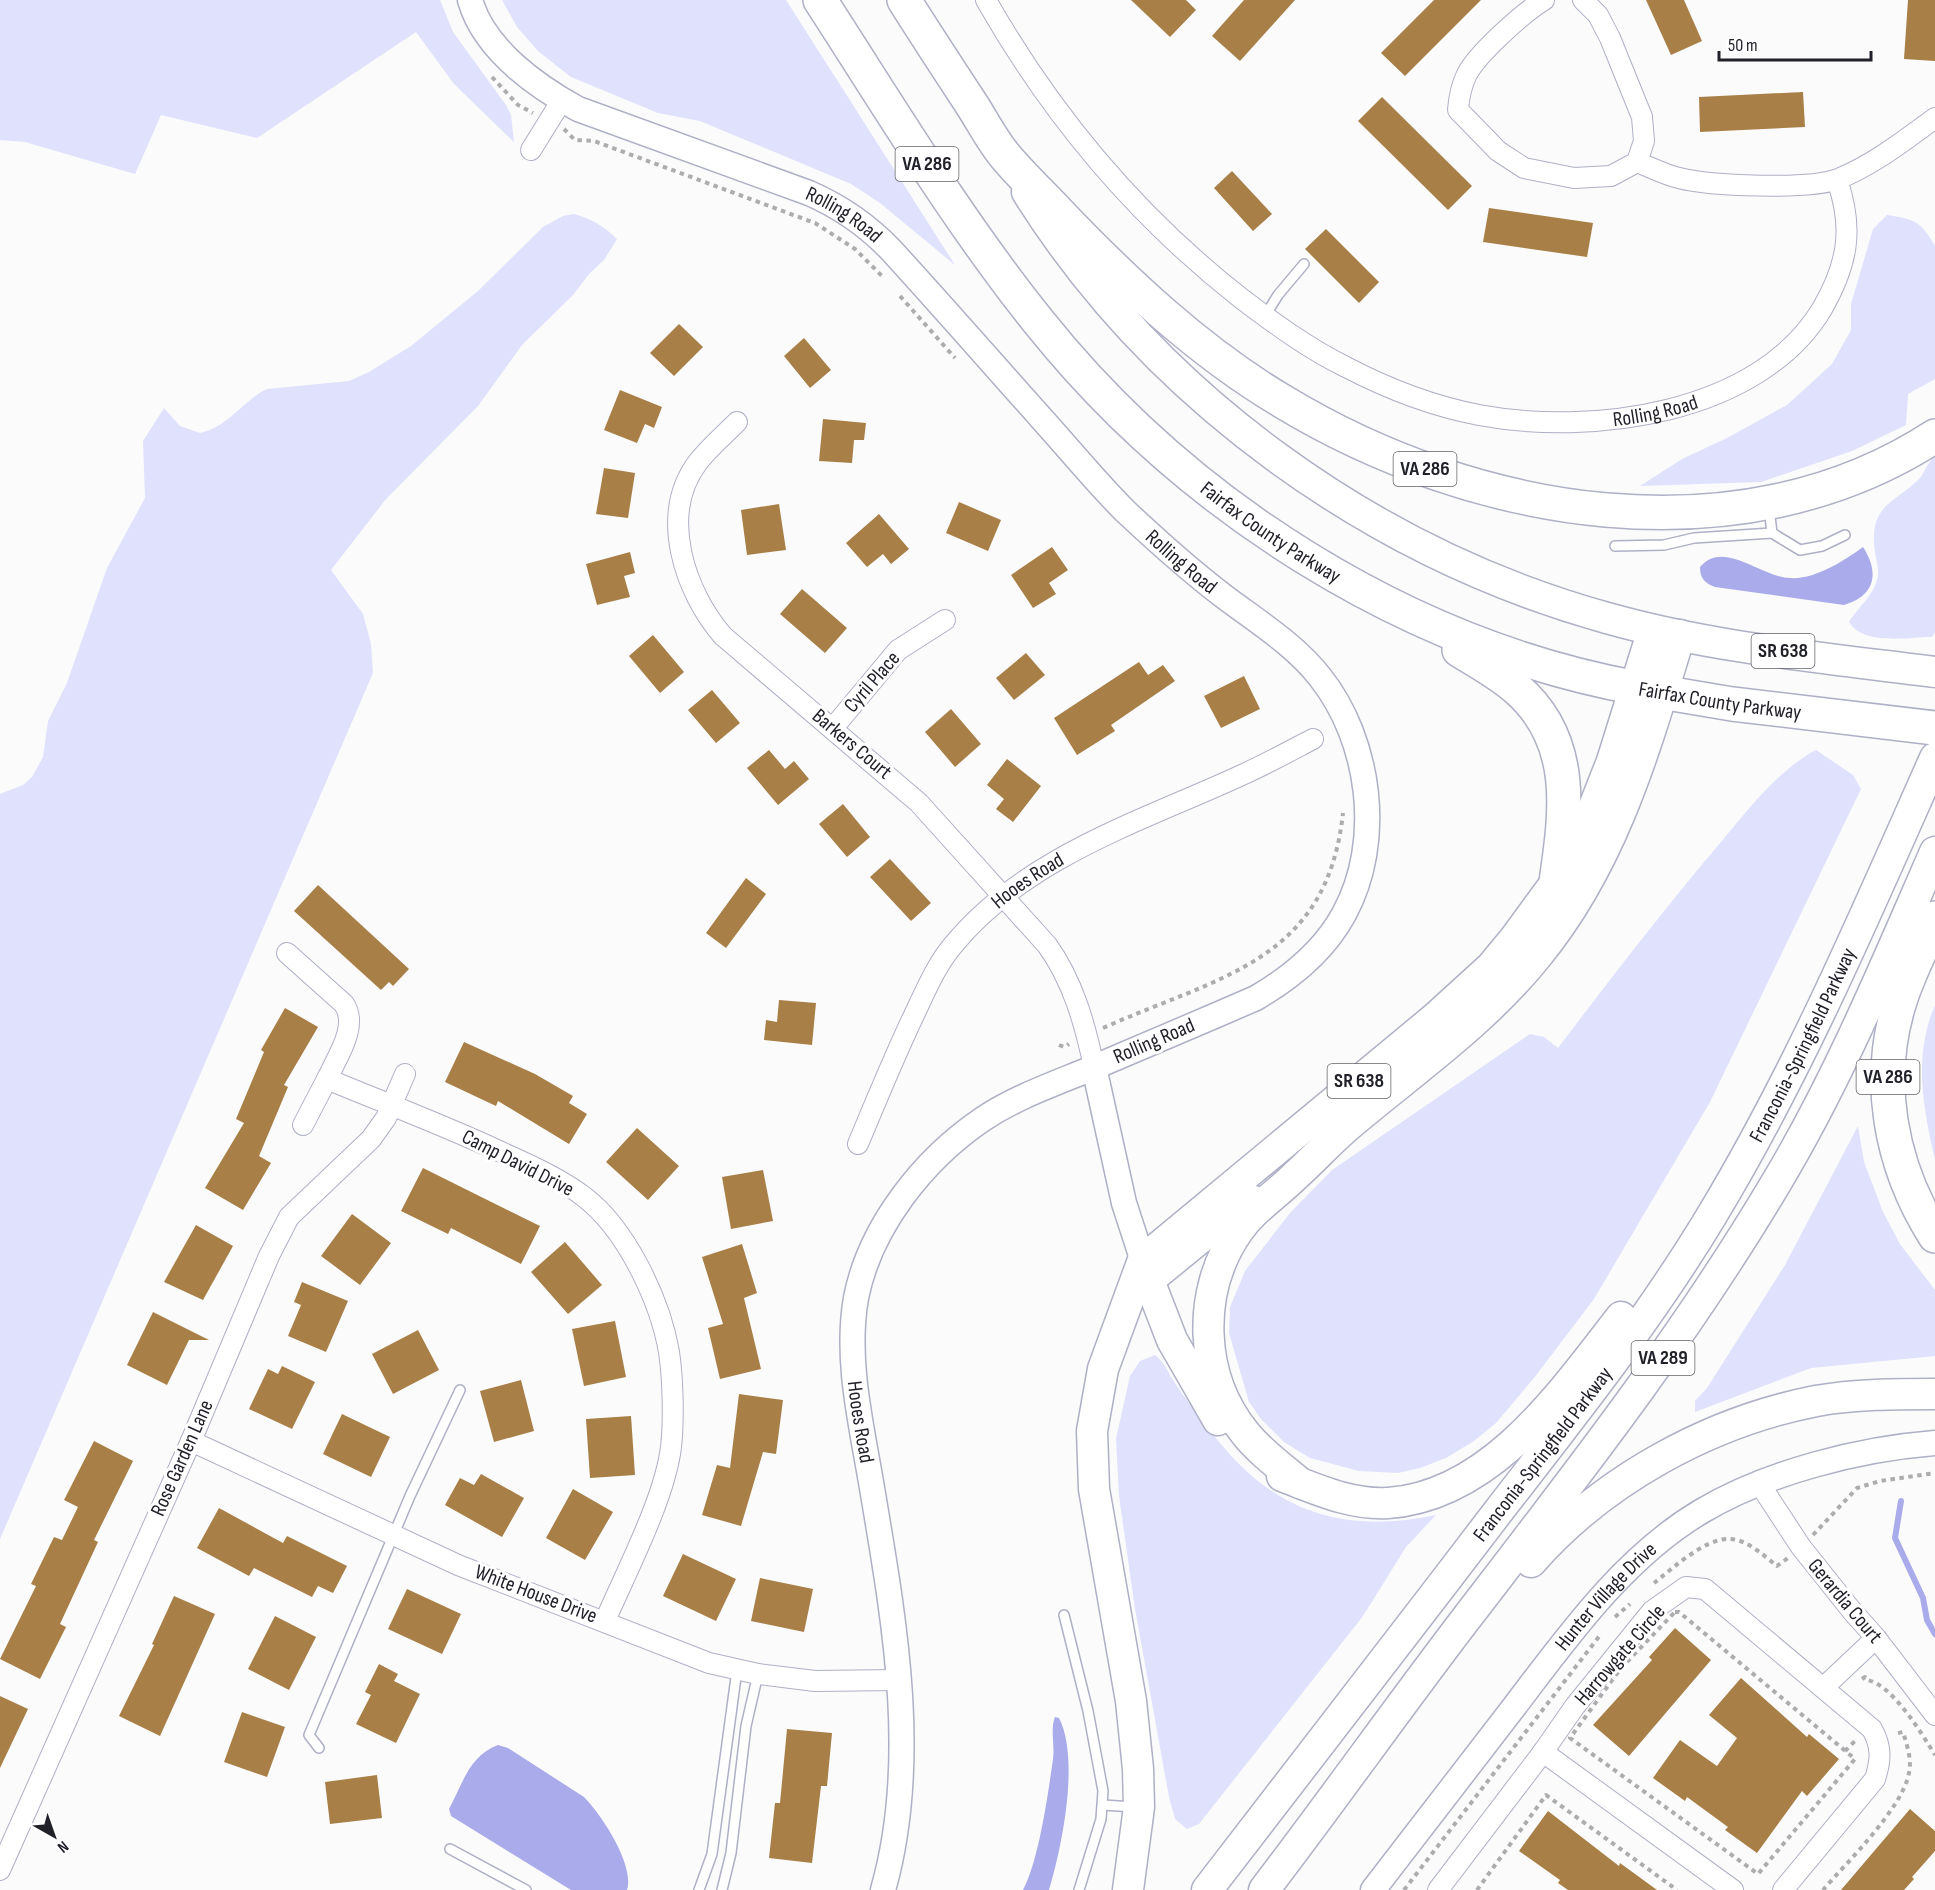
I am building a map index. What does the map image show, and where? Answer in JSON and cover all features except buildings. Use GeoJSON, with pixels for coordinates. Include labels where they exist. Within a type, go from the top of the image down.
{"type":"FeatureCollection","features":[{"type":"Feature","properties":{"kind":"highway","name":"Fairfax County Parkway"},"geometry":{"type":"LineString","coordinates":[[820,0],[935,176],[1006,279],[1040,323],[1115,406],[1200,481],[1242,513],[1336,574],[1384,601],[1449,631],[1560,671],[1732,704],[1935,728]]}},
{"type":"Feature","properties":{"kind":"highway","name":"VA 286"},"geometry":{"type":"LineString","coordinates":[[904,0],[1004,156],[1111,265],[1206,349],[1279,400],[1316,421],[1385,454],[1503,493],[1581,506],[1621,511],[1701,512],[1770,518],[1888,464],[1935,436]]}},
{"type":"Feature","properties":{"kind":"highway"},"geometry":{"type":"LineString","coordinates":[[1384,601],[1512,684],[1531,703],[1544,721],[1557,752],[1565,783],[1566,812],[1556,882]]}},
{"type":"Feature","properties":{"kind":"highway","name":"VA 286"},"geometry":{"type":"LineString","coordinates":[[1935,918],[1901,998],[1889,1057],[1888,1085],[1892,1130],[1901,1168],[1911,1194],[1935,1236]]}},
{"type":"Feature","properties":{"kind":"main road"},"geometry":{"type":"LineString","coordinates":[[1004,156],[1067,252],[1127,324],[1192,387],[1272,453],[1352,507],[1440,554],[1563,604],[1666,632]]}},
{"type":"Feature","properties":{"kind":"main road","name":"SR 638"},"geometry":{"type":"LineString","coordinates":[[1147,1271],[1464,993],[1515,938],[1556,882],[1575,850],[1650,690],[1666,632],[1935,672]]}},
{"type":"Feature","properties":{"kind":"main road","name":"SR 638"},"geometry":{"type":"LineString","coordinates":[[1346,1128],[1513,986],[1562,925],[1594,873],[1617,825],[1649,740],[1650,690]]}},
{"type":"Feature","properties":{"kind":"main road","name":"Franconia-Springfield Parkway"},"geometry":{"type":"LineString","coordinates":[[1208,1890],[1627,1342],[1710,1218],[1784,1087],[1818,1020],[1935,758]]}},
{"type":"Feature","properties":{"kind":"main road","name":"Franconia-Springfield Parkway"},"geometry":{"type":"LineString","coordinates":[[1264,1890],[1407,1696],[1650,1377],[1727,1263],[1778,1180],[1846,1050],[1935,852]]}},
{"type":"Feature","properties":{"kind":"main road"},"geometry":{"type":"LineString","coordinates":[[1147,1271],[1172,1340],[1196,1386],[1222,1425],[1251,1458],[1266,1470],[1335,1496],[1388,1503],[1444,1488],[1478,1470],[1499,1454],[1565,1386],[1648,1281],[1707,1192],[1754,1109],[1818,1020]]}},
{"type":"Feature","properties":{"kind":"main road"},"geometry":{"type":"LineString","coordinates":[[1300,1483],[1257,1447],[1224,1403],[1209,1345],[1209,1303],[1221,1261],[1238,1230],[1260,1206],[1346,1128]]}},
{"type":"Feature","properties":{"kind":"main road"},"geometry":{"type":"LineString","coordinates":[[1128,1890],[1139,1807],[1134,1724],[1094,1489],[1092,1431],[1103,1369],[1147,1271]]}},
{"type":"Feature","properties":{"kind":"main road"},"geometry":{"type":"LineString","coordinates":[[1318,1819],[1420,1706],[1542,1549],[1576,1517],[1615,1488],[1685,1446],[1764,1414],[1846,1397],[1935,1394]]}},
{"type":"Feature","properties":{"kind":"street","name":"Rolling Road"},"geometry":{"type":"LineString","coordinates":[[470,0],[486,30],[503,54],[543,89],[562,100],[578,108],[808,193],[843,209],[861,221],[891,250],[1124,509],[1193,573],[1297,652],[1319,675],[1337,701],[1359,753],[1365,782],[1366,838],[1352,897],[1335,930],[1309,960],[1275,987],[1237,1006],[1095,1067],[1118,1180],[1147,1271]]}},
{"type":"Feature","properties":{"kind":"street"},"geometry":{"type":"LineString","coordinates":[[1544,0],[1503,33],[1468,72],[1460,90],[1458,110],[1498,151],[1524,168],[1574,178],[1611,176],[1636,162],[1644,141],[1641,117],[1610,38],[1598,15],[1583,0]]}},
{"type":"Feature","properties":{"kind":"street","name":"Rolling Road"},"geometry":{"type":"LineString","coordinates":[[992,3],[1066,121],[1132,202],[1211,274],[1265,316],[1342,366],[1389,388],[1433,404],[1479,415],[1530,422],[1576,422],[1623,418],[1670,409],[1711,396],[1764,368],[1786,352],[1807,330],[1836,280],[1847,239],[1846,207],[1837,180]]}},
{"type":"Feature","properties":{"kind":"street"},"geometry":{"type":"LineString","coordinates":[[531,150],[562,100]]}},
{"type":"Feature","properties":{"kind":"street"},"geometry":{"type":"LineString","coordinates":[[1636,162],[1679,178],[1723,185],[1790,185],[1837,180],[1884,154],[1935,118]]}},
{"type":"Feature","properties":{"kind":"street","name":"Barkers Court"},"geometry":{"type":"LineString","coordinates":[[736,422],[698,463],[688,483],[679,531],[686,572],[701,608],[723,636],[919,803],[1003,897],[1061,965],[1087,1035],[1095,1067]]}},
{"type":"Feature","properties":{"kind":"street","name":"Cyril Place"},"geometry":{"type":"LineString","coordinates":[[833,728],[898,650],[945,621]]}},
{"type":"Feature","properties":{"kind":"street","name":"Hooes Road"},"geometry":{"type":"LineString","coordinates":[[858,1144],[934,972],[954,944],[1003,897],[1031,876],[1067,854],[1154,812],[1243,775],[1313,739]]}},
{"type":"Feature","properties":{"kind":"street"},"geometry":{"type":"LineString","coordinates":[[287,953],[344,1004],[351,1014],[350,1026],[327,1079],[303,1125]]}},
{"type":"Feature","properties":{"kind":"street","name":"Hooes Road"},"geometry":{"type":"LineString","coordinates":[[884,1890],[895,1840],[900,1791],[898,1680],[889,1585],[854,1370],[854,1319],[861,1281],[874,1247],[894,1210],[919,1177],[949,1145],[1004,1106],[1095,1067]]}},
{"type":"Feature","properties":{"kind":"street","name":"Rose Garden Lane"},"geometry":{"type":"LineString","coordinates":[[0,1870],[191,1441],[269,1256],[289,1217],[371,1139],[391,1106],[405,1074]]}},
{"type":"Feature","properties":{"kind":"street","name":"Camp David Drive"},"geometry":{"type":"LineString","coordinates":[[327,1079],[536,1168],[584,1196],[615,1229],[638,1265],[655,1304],[669,1352],[671,1448],[661,1486],[605,1621]]}},
{"type":"Feature","properties":{"kind":"street","name":"SR 638"},"geometry":{"type":"LineString","coordinates":[[1147,1271],[1346,1128]]}},
{"type":"Feature","properties":{"kind":"street","name":"White House Drive"},"geometry":{"type":"LineString","coordinates":[[191,1441],[458,1565],[709,1663],[758,1674],[815,1680],[898,1680]]}},
{"type":"Feature","properties":{"kind":"street","name":"Hunter Village Drive"},"geometry":{"type":"LineString","coordinates":[[1373,1890],[1572,1631],[1614,1584],[1661,1541],[1701,1511],[1759,1483],[1848,1455],[1899,1446],[1935,1443]]}},
{"type":"Feature","properties":{"kind":"street","name":"Gerardia Court"},"geometry":{"type":"LineString","coordinates":[[1759,1483],[1801,1547],[1876,1638],[1935,1715]]}},
{"type":"Feature","properties":{"kind":"street","name":"Harrowgate Circle"},"geometry":{"type":"LineString","coordinates":[[1438,1890],[1543,1752],[1575,1706],[1652,1611],[1686,1587],[1706,1589],[1872,1729],[1880,1743],[1880,1763],[1875,1779],[1783,1890]]}},
{"type":"Feature","properties":{"kind":"street"},"geometry":{"type":"LineString","coordinates":[[1828,1691],[1876,1638]]}},
{"type":"Feature","properties":{"kind":"street"},"geometry":{"type":"LineString","coordinates":[[1543,1752],[1733,1890]]}},
{"type":"Feature","properties":{"kind":"lane"},"geometry":{"type":"LineString","coordinates":[[1265,316],[1278,295],[1304,264]]}},
{"type":"Feature","properties":{"kind":"lane"},"geometry":{"type":"LineString","coordinates":[[1615,546],[1664,545],[1770,518],[1800,550],[1822,546],[1845,535]]}},
{"type":"Feature","properties":{"kind":"lane"},"geometry":{"type":"LineString","coordinates":[[319,1748],[309,1735],[393,1536],[460,1390]]}},
{"type":"Feature","properties":{"kind":"lane"},"geometry":{"type":"LineString","coordinates":[[1064,1615],[1098,1758],[1103,1805],[1096,1842],[1079,1890]]}},
{"type":"Feature","properties":{"kind":"lane"},"geometry":{"type":"LineString","coordinates":[[699,1890],[712,1854],[737,1670]]}},
{"type":"Feature","properties":{"kind":"lane"},"geometry":{"type":"LineString","coordinates":[[722,1890],[731,1853],[746,1726],[758,1674]]}},
{"type":"Feature","properties":{"kind":"lane"},"geometry":{"type":"LineString","coordinates":[[1103,1805],[1139,1807]]}},
{"type":"Feature","properties":{"kind":"lane"},"geometry":{"type":"LineString","coordinates":[[450,1849],[526,1890]]}},
{"type":"Feature","properties":{"kind":"path"},"geometry":{"type":"LineString","coordinates":[[487,71],[518,105],[570,133],[575,140],[594,141],[815,224],[855,249],[890,285]]}},
{"type":"Feature","properties":{"kind":"path"},"geometry":{"type":"LineString","coordinates":[[898,293],[960,363]]}},
{"type":"Feature","properties":{"kind":"path"},"geometry":{"type":"LineString","coordinates":[[1059,1045],[1064,1047],[1087,1035],[1199,990],[1239,971],[1281,944],[1310,912],[1332,871],[1340,840],[1344,807]]}},
{"type":"Feature","properties":{"kind":"path"},"geometry":{"type":"LineString","coordinates":[[1679,1612],[1855,1759],[1758,1874],[1570,1738],[1621,1668],[1668,1617],[1679,1612]]}},
{"type":"Feature","properties":{"kind":"path"},"geometry":{"type":"LineString","coordinates":[[1828,1691],[1865,1677],[1867,1680],[1876,1682],[1900,1705],[1935,1755]]}},
{"type":"Feature","properties":{"kind":"path"},"geometry":{"type":"LineString","coordinates":[[1477,1890],[1546,1795],[1677,1890]]}},
{"type":"Feature","properties":{"kind":"shaded area"},"geometry":{"type":"Polygon","coordinates":[[[0,0],[440,0],[453,32],[506,105],[511,115],[514,142],[454,84],[416,32],[257,138],[161,115],[135,174],[25,142],[0,140],[0,0]]]}},
{"type":"Feature","properties":{"kind":"shaded area"},"geometry":{"type":"Polygon","coordinates":[[[502,0],[786,0],[955,265],[880,203],[851,184],[700,121],[658,113],[571,77],[538,51],[517,27],[502,0]]]}},
{"type":"Feature","properties":{"kind":"shaded area"},"geometry":{"type":"Polygon","coordinates":[[[574,214],[597,223],[617,239],[604,260],[589,274],[573,295],[522,345],[478,406],[386,499],[331,570],[363,614],[371,644],[373,673],[0,1539],[0,794],[23,785],[32,777],[43,757],[48,721],[67,683],[107,568],[145,498],[143,441],[164,408],[180,426],[200,433],[227,420],[267,389],[349,381],[369,372],[411,346],[478,291],[543,227],[563,216],[574,214]]]}},
{"type":"Feature","properties":{"kind":"shaded area"},"geometry":{"type":"Polygon","coordinates":[[[1887,215],[1904,218],[1921,226],[1935,246],[1935,379],[1908,394],[1906,425],[1852,451],[1761,482],[1640,486],[1682,459],[1727,438],[1787,405],[1832,364],[1851,330],[1851,304],[1873,229],[1887,215]]]}},
{"type":"Feature","properties":{"kind":"shaded area"},"geometry":{"type":"Polygon","coordinates":[[[1935,457],[1935,632],[1932,637],[1899,639],[1865,634],[1856,630],[1849,622],[1874,589],[1878,575],[1874,543],[1877,521],[1886,506],[1919,479],[1935,457]]]}},
{"type":"Feature","properties":{"kind":"shaded area"},"geometry":{"type":"Polygon","coordinates":[[[1816,750],[1853,775],[1861,789],[1710,1102],[1594,1299],[1534,1378],[1496,1423],[1474,1441],[1446,1458],[1420,1468],[1398,1473],[1359,1471],[1310,1458],[1284,1442],[1261,1419],[1249,1402],[1229,1333],[1230,1307],[1245,1271],[1290,1213],[1332,1170],[1530,1034],[1544,1037],[1558,1048],[1658,918],[1753,804],[1776,779],[1816,750]]]}},
{"type":"Feature","properties":{"kind":"shaded area"},"geometry":{"type":"Polygon","coordinates":[[[1935,1005],[1935,1160],[1924,1102],[1922,1063],[1928,1024],[1935,1005]]]}},
{"type":"Feature","properties":{"kind":"shaded area"},"geometry":{"type":"Polygon","coordinates":[[[1858,1126],[1864,1162],[1883,1212],[1900,1244],[1935,1290],[1935,1356],[1811,1368],[1695,1412],[1695,1401],[1707,1388],[1785,1265],[1858,1126]]]}},
{"type":"Feature","properties":{"kind":"shaded area"},"geometry":{"type":"Polygon","coordinates":[[[1155,1355],[1164,1364],[1185,1397],[1229,1454],[1253,1477],[1279,1495],[1306,1509],[1335,1518],[1400,1521],[1436,1515],[1406,1547],[1363,1616],[1199,1824],[1187,1829],[1175,1819],[1169,1797],[1135,1609],[1119,1496],[1116,1439],[1130,1376],[1140,1361],[1155,1355]]]}},
{"type":"Feature","properties":{"kind":"water"},"geometry":{"type":"Polygon","coordinates":[[[1863,547],[1872,566],[1872,582],[1862,596],[1844,605],[1715,587],[1704,580],[1700,571],[1700,567],[1710,559],[1720,557],[1731,558],[1779,576],[1799,578],[1819,573],[1863,547]]]}},
{"type":"Feature","properties":{"kind":"water"},"geometry":{"type":"Polygon","coordinates":[[[1055,1717],[1059,1718],[1065,1735],[1068,1756],[1067,1803],[1059,1851],[1049,1890],[1023,1890],[1034,1862],[1042,1826],[1053,1759],[1055,1717]]]}},
{"type":"Feature","properties":{"kind":"water"},"geometry":{"type":"Polygon","coordinates":[[[498,1745],[508,1748],[584,1797],[615,1840],[626,1867],[627,1890],[571,1890],[451,1816],[449,1809],[473,1763],[498,1745]]]}},
{"type":"Feature","properties":{"kind":"waterway"},"geometry":{"type":"LineString","coordinates":[[1901,1501],[1895,1538],[1923,1598],[1927,1620],[1935,1634]]}}]}
